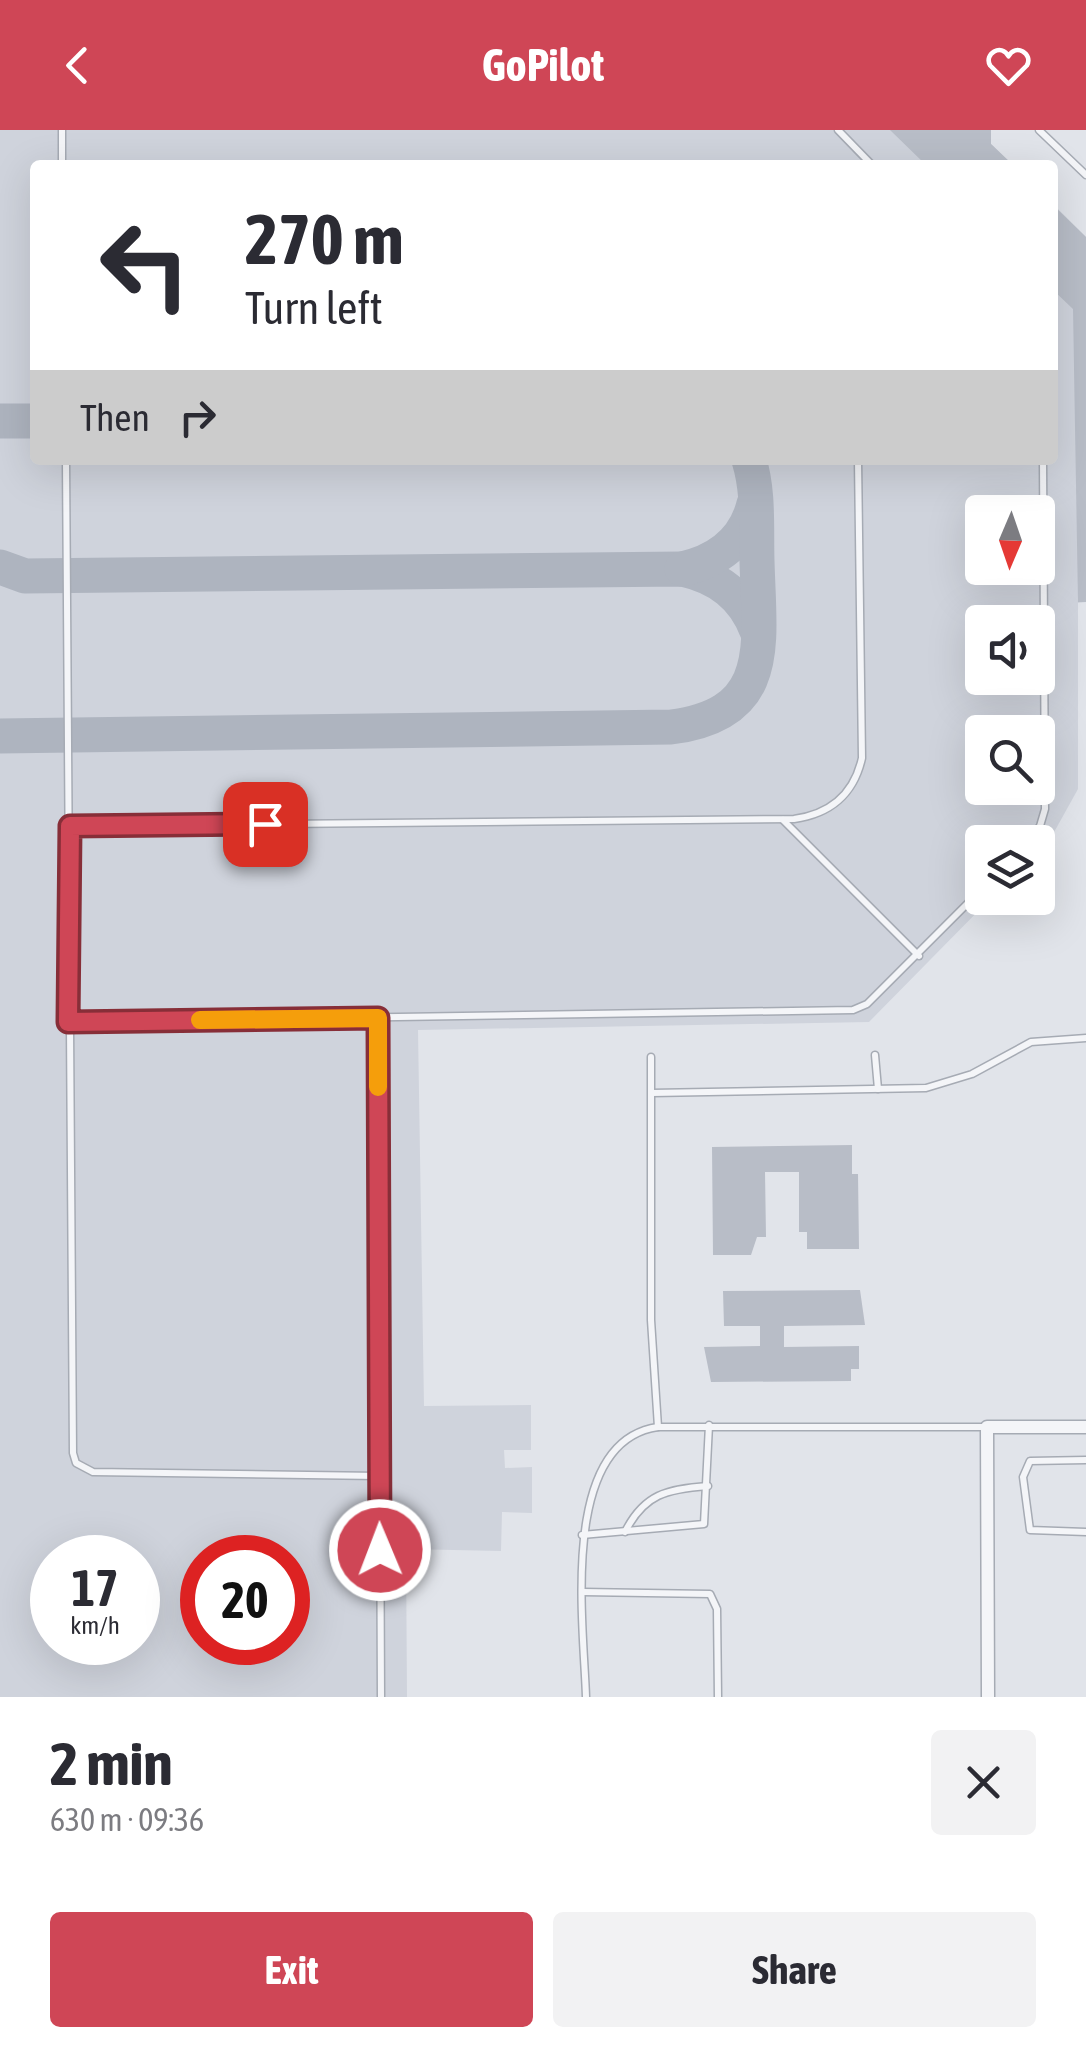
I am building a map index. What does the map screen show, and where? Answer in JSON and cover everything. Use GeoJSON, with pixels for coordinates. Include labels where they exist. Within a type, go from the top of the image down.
{"type":"FeatureCollection","features":[{"type":"Feature","properties":{"kind":"street"},"geometry":{"type":"LineString","coordinates":[[988,1697],[987,1426],[1086,1427]]}},
{"type":"Feature","properties":{"kind":"lane"},"geometry":{"type":"LineString","coordinates":[[62,130],[62,160]]}},
{"type":"Feature","properties":{"kind":"lane"},"geometry":{"type":"LineString","coordinates":[[838,130],[867,160]]}},
{"type":"Feature","properties":{"kind":"lane"},"geometry":{"type":"LineString","coordinates":[[1039,130],[1086,175]]}},
{"type":"Feature","properties":{"kind":"lane"},"geometry":{"type":"LineString","coordinates":[[66,465],[72,1439],[76,1464],[92,1472],[379,1476]]}},
{"type":"Feature","properties":{"kind":"lane"},"geometry":{"type":"LineString","coordinates":[[70,826],[810,817],[838,802],[851,787],[862,758],[858,465]]}},
{"type":"Feature","properties":{"kind":"lane"},"geometry":{"type":"LineString","coordinates":[[1040,825],[1044,809],[1043,465]]}},
{"type":"Feature","properties":{"kind":"lane"},"geometry":{"type":"LineString","coordinates":[[782,820],[919,956]]}},
{"type":"Feature","properties":{"kind":"lane"},"geometry":{"type":"LineString","coordinates":[[68,1022],[853,1010],[867,1004],[965,907]]}},
{"type":"Feature","properties":{"kind":"lane"},"geometry":{"type":"LineString","coordinates":[[378,1018],[382,1697]]}},
{"type":"Feature","properties":{"kind":"lane"},"geometry":{"type":"LineString","coordinates":[[652,1094],[948,1084],[1031,1042],[1086,1038]]}},
{"type":"Feature","properties":{"kind":"lane"},"geometry":{"type":"LineString","coordinates":[[875,1055],[878,1089]]}},
{"type":"Feature","properties":{"kind":"lane"},"geometry":{"type":"LineString","coordinates":[[651,1056],[651,1320],[658,1426]]}},
{"type":"Feature","properties":{"kind":"lane"},"geometry":{"type":"LineString","coordinates":[[582,1535],[704,1524],[708,1425]]}},
{"type":"Feature","properties":{"kind":"lane"},"geometry":{"type":"LineString","coordinates":[[586,1697],[582,1535],[598,1482],[621,1444],[635,1433],[658,1426],[708,1425],[987,1426]]}},
{"type":"Feature","properties":{"kind":"lane"},"geometry":{"type":"LineString","coordinates":[[1086,1460],[1030,1461],[1023,1478],[1030,1530],[1086,1532]]}},
{"type":"Feature","properties":{"kind":"lane"},"geometry":{"type":"LineString","coordinates":[[624,1532],[636,1510],[653,1496],[708,1486]]}},
{"type":"Feature","properties":{"kind":"lane"},"geometry":{"type":"LineString","coordinates":[[583,1592],[710,1594],[717,1609],[718,1697]]}},
{"type":"Feature","properties":{"kind":"shaded area"},"geometry":{"type":"Polygon","coordinates":[[[0,130],[991,130],[991,144],[1008,160],[30,160],[30,465],[1058,465],[1058,209],[1086,237],[1086,602],[1078,603],[1078,789],[1055,830],[1055,825],[965,825],[965,915],[974,915],[869,1022],[418,1030],[424,1406],[531,1405],[531,1450],[504,1450],[505,1468],[532,1467],[532,1513],[502,1512],[501,1551],[406,1549],[407,1697],[0,1697],[0,130]]]}},
{"type":"Feature","properties":{"kind":"building"},"geometry":{"type":"Polygon","coordinates":[[[890,130],[991,130],[991,144],[1008,160],[921,160],[890,130]]]}},
{"type":"Feature","properties":{"kind":"building"},"geometry":{"type":"Polygon","coordinates":[[[1058,210],[1086,237],[1086,602],[1078,602],[1073,309],[1058,295],[1058,210]]]}},
{"type":"Feature","properties":{"kind":"building"},"geometry":{"type":"Polygon","coordinates":[[[852,1145],[852,1174],[858,1174],[859,1249],[807,1249],[807,1232],[799,1232],[799,1172],[765,1172],[766,1237],[757,1237],[751,1255],[713,1255],[712,1147],[852,1145]]]}},
{"type":"Feature","properties":{"kind":"building"},"geometry":{"type":"Polygon","coordinates":[[[860,1290],[865,1325],[784,1326],[784,1347],[859,1346],[859,1369],[851,1369],[851,1381],[711,1382],[704,1347],[760,1346],[760,1326],[724,1326],[723,1291],[860,1290]]]}},
{"type":"Feature","properties":{"kind":"taxiway"},"geometry":{"type":"LineString","coordinates":[[0,421],[30,421]]}},
{"type":"Feature","properties":{"kind":"taxiway"},"geometry":{"type":"LineString","coordinates":[[0,736],[671,727],[705,719],[729,707],[754,670],[759,620],[756,510],[750,465]]}},
{"type":"Feature","properties":{"kind":"taxiway"},"geometry":{"type":"LineString","coordinates":[[682,569],[707,561],[737,539],[754,504]]}},
{"type":"Feature","properties":{"kind":"taxiway"},"geometry":{"type":"LineString","coordinates":[[0,567],[25,576],[682,569],[707,577],[728,590],[745,608],[757,631]]}},
{"type":"Feature","properties":{"kind":"slow traffic"},"geometry":{"type":"LineString","coordinates":[[200,1020],[378,1018],[378,1087]]}},
{"type":"Feature","properties":{"kind":"route"},"geometry":{"type":"LineString","coordinates":[[265,824],[70,826],[68,1022],[378,1018],[380,1550]]}}]}
